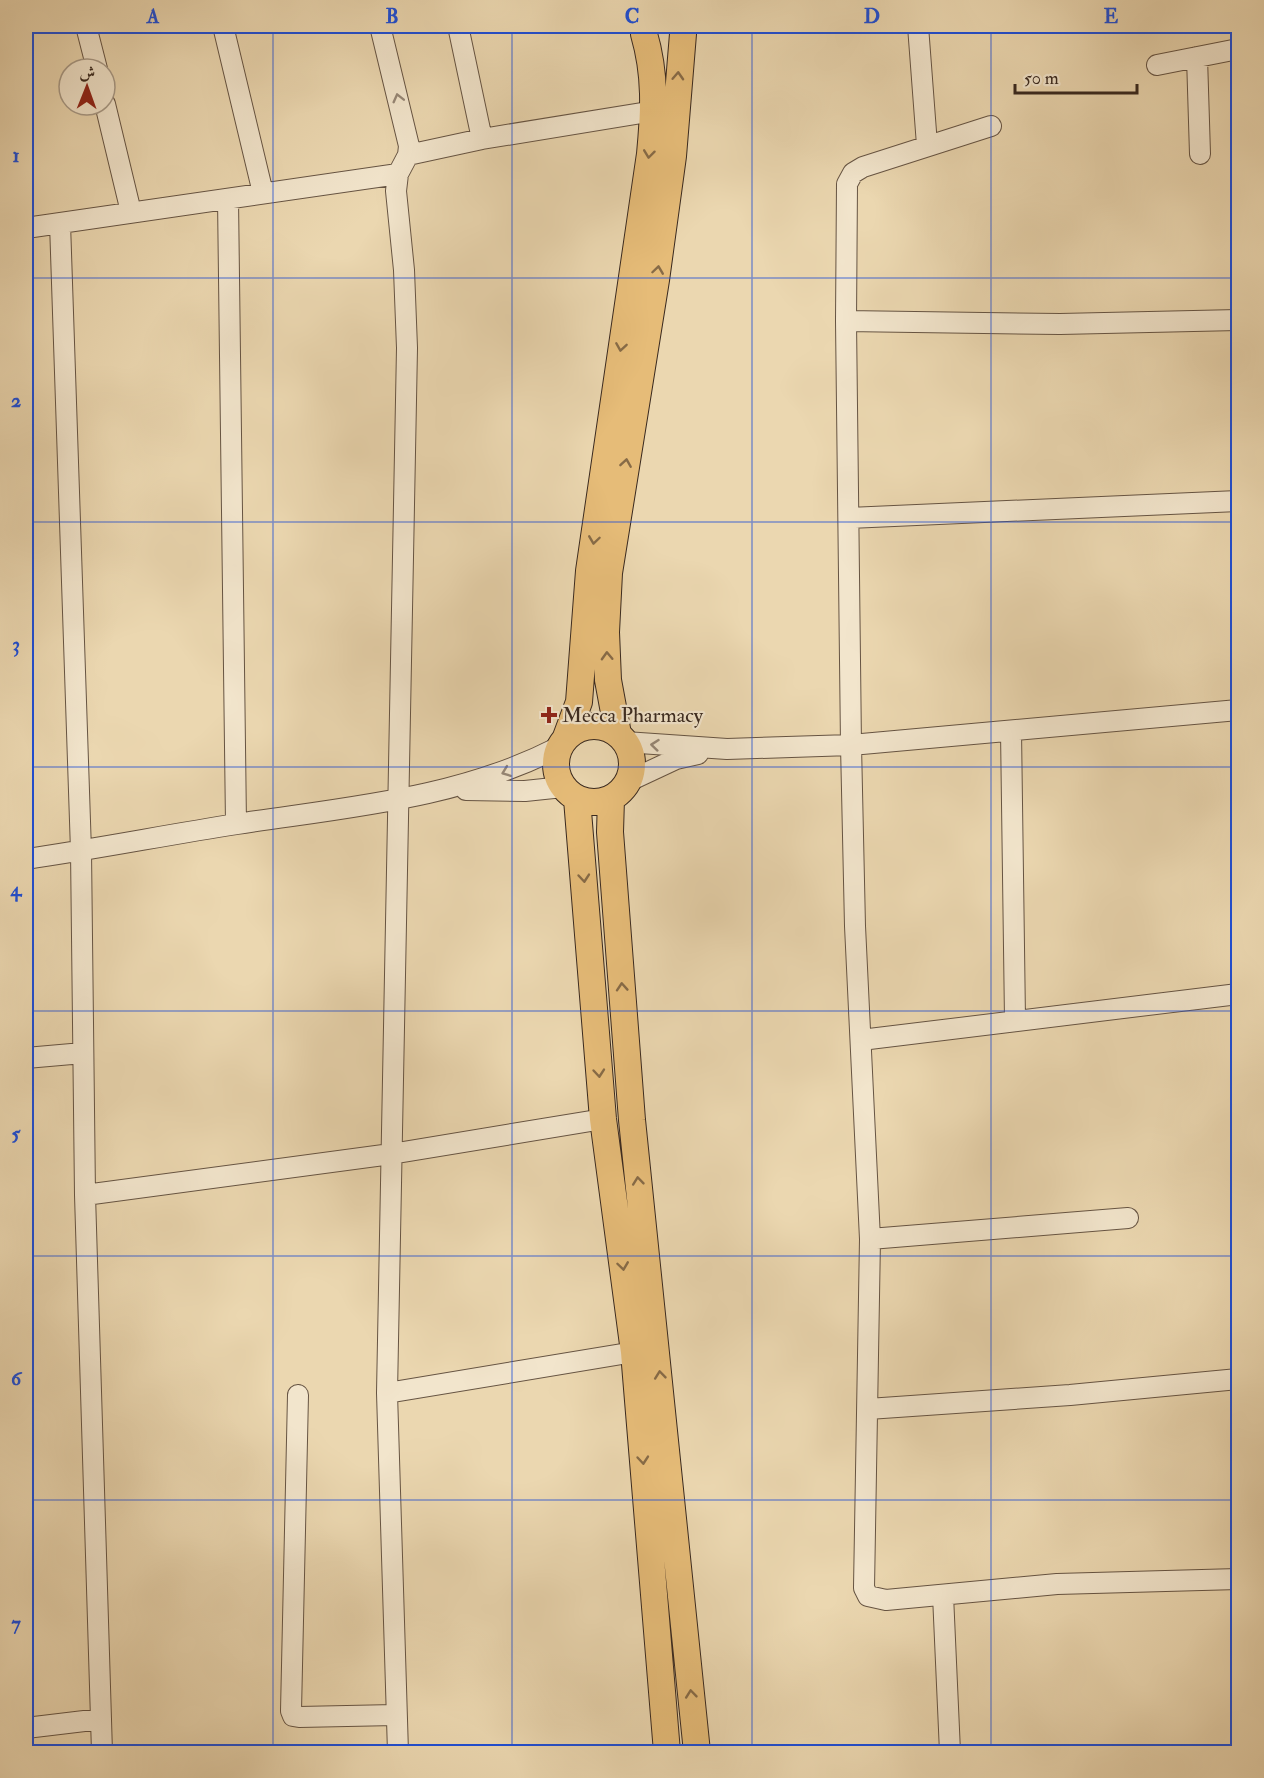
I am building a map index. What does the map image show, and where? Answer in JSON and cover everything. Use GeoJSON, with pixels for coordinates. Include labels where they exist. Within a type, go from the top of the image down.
{"type":"FeatureCollection","features":[{"type":"Feature","properties":{"kind":"main road"},"geometry":{"type":"LineString","coordinates":[[643,30],[659,43],[668,43],[686,29]]}},
{"type":"Feature","properties":{"kind":"main road"},"geometry":{"type":"LineString","coordinates":[[686,29],[672,167],[609,573],[606,632],[609,699],[621,738],[632,761],[620,790],[610,832],[632,1120],[697,1752]]}},
{"type":"Feature","properties":{"kind":"main road"},"geometry":{"type":"LineString","coordinates":[[643,30],[653,72],[654,111],[589,571],[579,702],[563,742],[556,768],[570,793],[581,836],[603,1119],[634,1352],[667,1752]]}},
{"type":"Feature","properties":{"kind":"main road"},"geometry":{"type":"LineString","coordinates":[[579,702],[594,703],[609,699]]}},
{"type":"Feature","properties":{"kind":"main road"},"geometry":{"type":"LineString","coordinates":[[563,742],[586,727],[608,729],[621,738]]}},
{"type":"Feature","properties":{"kind":"main road"},"geometry":{"type":"LineString","coordinates":[[570,793],[600,802],[620,790]]}},
{"type":"Feature","properties":{"kind":"main road"},"geometry":{"type":"LineString","coordinates":[[581,836],[591,826],[605,827],[610,832]]}},
{"type":"Feature","properties":{"kind":"street"},"geometry":{"type":"LineString","coordinates":[[86,26],[94,57]]}},
{"type":"Feature","properties":{"kind":"street"},"geometry":{"type":"LineString","coordinates":[[223,26],[263,193]]}},
{"type":"Feature","properties":{"kind":"street"},"geometry":{"type":"LineString","coordinates":[[380,26],[408,135],[408,155],[398,174],[406,348],[387,1392],[395,1714],[398,1752]]}},
{"type":"Feature","properties":{"kind":"street"},"geometry":{"type":"LineString","coordinates":[[458,26],[482,139]]}},
{"type":"Feature","properties":{"kind":"street"},"geometry":{"type":"LineString","coordinates":[[918,26],[927,145]]}},
{"type":"Feature","properties":{"kind":"street"},"geometry":{"type":"LineString","coordinates":[[1157,65],[1239,50]]}},
{"type":"Feature","properties":{"kind":"street"},"geometry":{"type":"LineString","coordinates":[[1197,57],[1200,154]]}},
{"type":"Feature","properties":{"kind":"street"},"geometry":{"type":"LineString","coordinates":[[408,155],[482,139],[654,111]]}},
{"type":"Feature","properties":{"kind":"street"},"geometry":{"type":"LineString","coordinates":[[108,117],[131,212]]}},
{"type":"Feature","properties":{"kind":"street"},"geometry":{"type":"LineString","coordinates":[[990,126],[863,167],[853,173],[848,183],[846,321],[851,745],[855,926],[870,1239],[864,1588],[868,1596],[875,1600],[1057,1584],[1239,1579]]}},
{"type":"Feature","properties":{"kind":"street"},"geometry":{"type":"LineString","coordinates":[[26,228],[398,174]]}},
{"type":"Feature","properties":{"kind":"street"},"geometry":{"type":"LineString","coordinates":[[228,199],[236,824]]}},
{"type":"Feature","properties":{"kind":"street"},"geometry":{"type":"LineString","coordinates":[[60,223],[81,851],[85,1195],[102,1752]]}},
{"type":"Feature","properties":{"kind":"street"},"geometry":{"type":"LineString","coordinates":[[846,321],[1060,324],[1239,320]]}},
{"type":"Feature","properties":{"kind":"street"},"geometry":{"type":"LineString","coordinates":[[849,518],[1239,501]]}},
{"type":"Feature","properties":{"kind":"street"},"geometry":{"type":"LineString","coordinates":[[621,738],[727,749],[851,745],[1239,710]]}},
{"type":"Feature","properties":{"kind":"street"},"geometry":{"type":"LineString","coordinates":[[1011,730],[1015,1019]]}},
{"type":"Feature","properties":{"kind":"street"},"geometry":{"type":"LineString","coordinates":[[26,859],[236,824],[398,801],[487,779],[524,765],[563,742]]}},
{"type":"Feature","properties":{"kind":"street"},"geometry":{"type":"LineString","coordinates":[[620,790],[676,759],[727,749]]}},
{"type":"Feature","properties":{"kind":"street"},"geometry":{"type":"LineString","coordinates":[[448,789],[570,793]]}},
{"type":"Feature","properties":{"kind":"street"},"geometry":{"type":"LineString","coordinates":[[861,1040],[1015,1019],[1239,994]]}},
{"type":"Feature","properties":{"kind":"street"},"geometry":{"type":"LineString","coordinates":[[26,1058],[83,1053]]}},
{"type":"Feature","properties":{"kind":"street"},"geometry":{"type":"LineString","coordinates":[[85,1195],[391,1154],[603,1119]]}},
{"type":"Feature","properties":{"kind":"street"},"geometry":{"type":"LineString","coordinates":[[870,1239],[1128,1218]]}},
{"type":"Feature","properties":{"kind":"street"},"geometry":{"type":"LineString","coordinates":[[387,1392],[634,1352]]}},
{"type":"Feature","properties":{"kind":"street"},"geometry":{"type":"LineString","coordinates":[[868,1409],[1070,1395],[1239,1379]]}},
{"type":"Feature","properties":{"kind":"street"},"geometry":{"type":"LineString","coordinates":[[298,1395],[291,1711],[293,1716],[299,1718],[395,1714]]}},
{"type":"Feature","properties":{"kind":"street"},"geometry":{"type":"LineString","coordinates":[[943,1595],[950,1752]]}},
{"type":"Feature","properties":{"kind":"street"},"geometry":{"type":"LineString","coordinates":[[26,1728],[101,1719]]}},
{"type":"Feature","properties":{"kind":"place","name":"Mecca Pharmacy"},"geometry":{"type":"Point","coordinates":[549,715]}}]}
